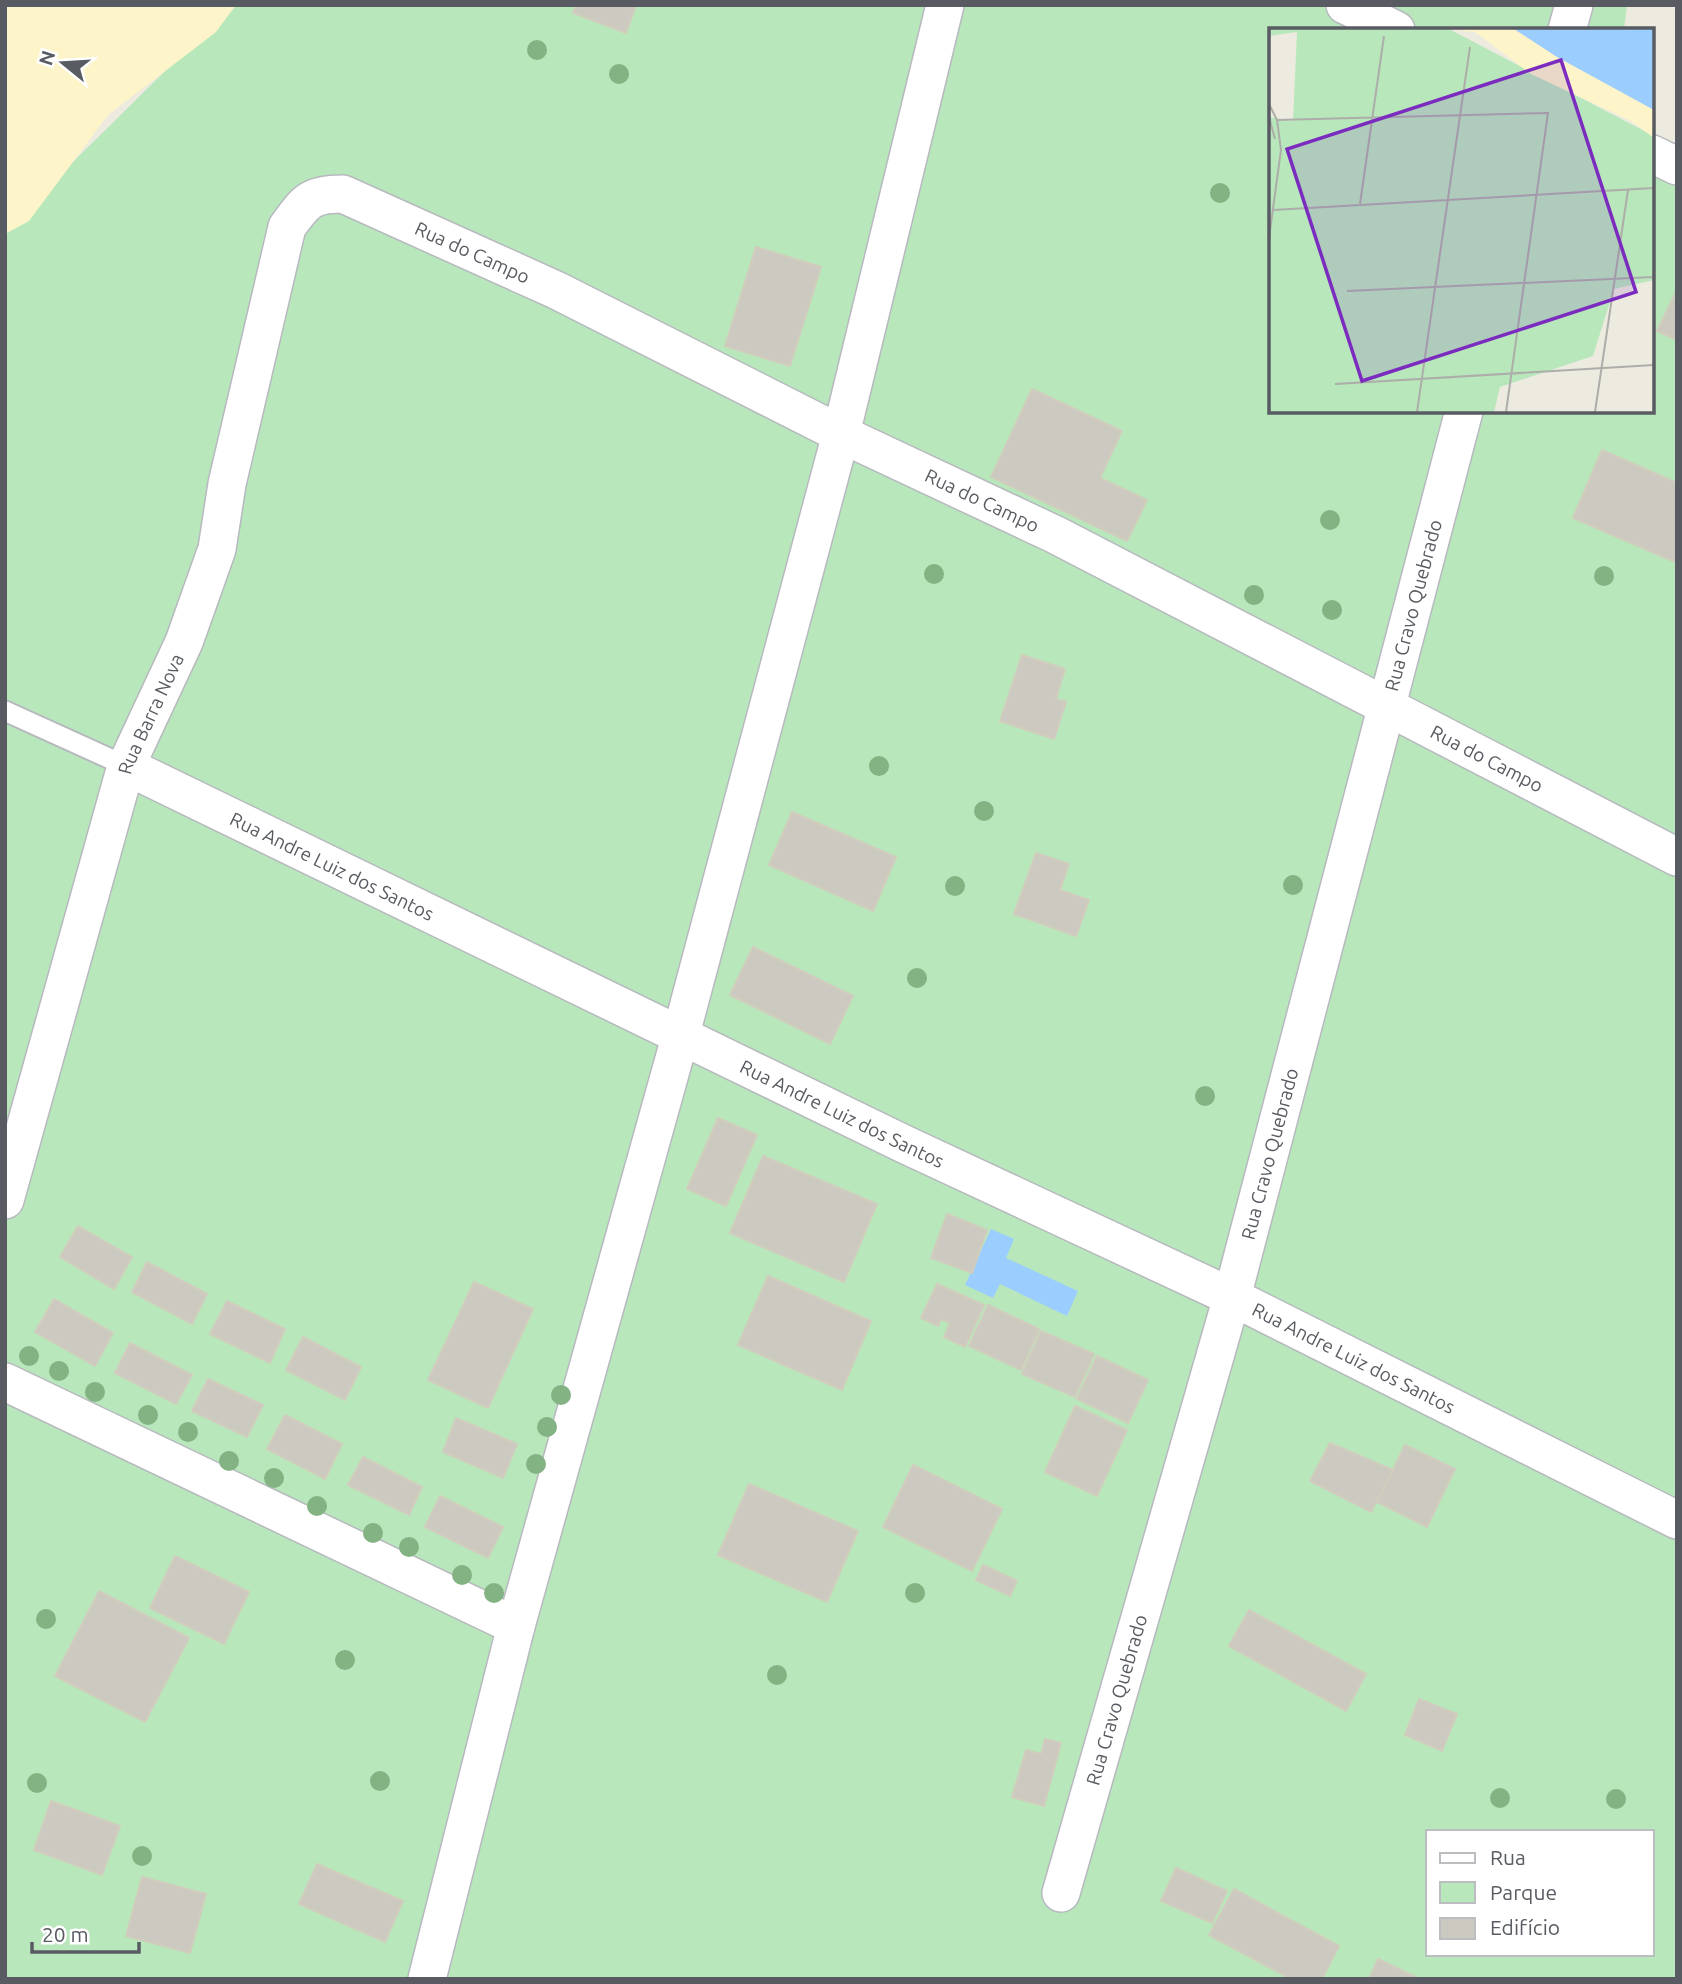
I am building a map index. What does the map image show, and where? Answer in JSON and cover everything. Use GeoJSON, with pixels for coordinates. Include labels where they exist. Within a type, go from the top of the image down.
{"type":"FeatureCollection","features":[{"type":"Feature","properties":{"kind":"street"},"geometry":{"type":"LineString","coordinates":[[427,1979],[516,1626],[681,1034],[841,434],[945,5]]}},
{"type":"Feature","properties":{"kind":"street"},"geometry":{"type":"LineString","coordinates":[[1345,5],[1392,28]]}},
{"type":"Feature","properties":{"kind":"street"},"geometry":{"type":"LineString","coordinates":[[1568,28],[1574,5]]}},
{"type":"Feature","properties":{"kind":"street"},"geometry":{"type":"LineString","coordinates":[[1654,155],[1677,166]]}},
{"type":"Feature","properties":{"kind":"street","name":"Rua do Campo"},"geometry":{"type":"LineString","coordinates":[[287,227],[304,204],[319,194],[343,194],[556,290],[841,434],[1056,535],[1677,857]]}},
{"type":"Feature","properties":{"kind":"street","name":"Rua Barra Nova"},"geometry":{"type":"LineString","coordinates":[[5,1200],[126,765],[184,642],[208,580],[287,227]]}},
{"type":"Feature","properties":{"kind":"street","name":"Rua Cravo Quebrado"},"geometry":{"type":"LineString","coordinates":[[1061,1893],[1232,1297],[1463,413]]}},
{"type":"Feature","properties":{"kind":"street","name":"Rua Andre Luiz dos Santos"},"geometry":{"type":"LineString","coordinates":[[126,765],[904,1144],[1232,1297],[1677,1520]]}},
{"type":"Feature","properties":{"kind":"street"},"geometry":{"type":"LineString","coordinates":[[5,1382],[516,1626]]}},
{"type":"Feature","properties":{"kind":"lane","name":"Rua Andre Luiz dos Santos"},"geometry":{"type":"LineString","coordinates":[[5,711],[126,765]]}},
{"type":"Feature","properties":{"kind":"green space"},"geometry":{"type":"Polygon","coordinates":[[[232,5],[1627,5],[1624,28],[1269,28],[1269,413],[1654,413],[1654,164],[1677,180],[1677,1979],[5,1979],[5,229],[232,5]]]}},
{"type":"Feature","properties":{"kind":"sand"},"geometry":{"type":"Polygon","coordinates":[[[5,5],[236,5],[216,32],[108,115],[29,221],[5,234],[5,5]]]}},
{"type":"Feature","properties":{"kind":"water"},"geometry":{"type":"Polygon","coordinates":[[[991,1229],[1014,1239],[1006,1258],[1078,1291],[1067,1316],[1000,1284],[993,1298],[965,1285],[991,1229]]]}},
{"type":"Feature","properties":{"kind":"building"},"geometry":{"type":"Polygon","coordinates":[[[576,5],[636,5],[626,33],[573,13],[576,5]]]}},
{"type":"Feature","properties":{"kind":"building"},"geometry":{"type":"Polygon","coordinates":[[[756,247],[821,267],[790,366],[725,346],[756,247]]]}},
{"type":"Feature","properties":{"kind":"building"},"geometry":{"type":"Polygon","coordinates":[[[1677,290],[1677,340],[1657,331],[1677,290]]]}},
{"type":"Feature","properties":{"kind":"building"},"geometry":{"type":"Polygon","coordinates":[[[1032,389],[1122,431],[1100,478],[1147,500],[1127,541],[991,477],[1032,389]]]}},
{"type":"Feature","properties":{"kind":"building"},"geometry":{"type":"Polygon","coordinates":[[[1602,450],[1677,483],[1677,563],[1573,518],[1602,450]]]}},
{"type":"Feature","properties":{"kind":"building"},"geometry":{"type":"Polygon","coordinates":[[[1022,655],[1065,669],[1056,699],[1066,702],[1054,739],[1000,721],[1022,655]]]}},
{"type":"Feature","properties":{"kind":"building"},"geometry":{"type":"Polygon","coordinates":[[[792,812],[896,857],[873,911],[769,865],[792,812]]]}},
{"type":"Feature","properties":{"kind":"building"},"geometry":{"type":"Polygon","coordinates":[[[1036,853],[1069,864],[1060,890],[1089,900],[1076,936],[1014,914],[1036,853]]]}},
{"type":"Feature","properties":{"kind":"building"},"geometry":{"type":"Polygon","coordinates":[[[753,947],[853,996],[830,1044],[730,995],[753,947]]]}},
{"type":"Feature","properties":{"kind":"building"},"geometry":{"type":"Polygon","coordinates":[[[718,1118],[757,1135],[726,1206],[687,1189],[718,1118]]]}},
{"type":"Feature","properties":{"kind":"building"},"geometry":{"type":"Polygon","coordinates":[[[763,1156],[877,1204],[844,1282],[730,1233],[763,1156]]]}},
{"type":"Feature","properties":{"kind":"building"},"geometry":{"type":"Polygon","coordinates":[[[947,1214],[987,1230],[972,1273],[931,1258],[947,1214]]]}},
{"type":"Feature","properties":{"kind":"building"},"geometry":{"type":"Polygon","coordinates":[[[78,1226],[132,1257],[114,1289],[60,1257],[78,1226]]]}},
{"type":"Feature","properties":{"kind":"building"},"geometry":{"type":"Polygon","coordinates":[[[147,1262],[207,1294],[192,1324],[132,1292],[147,1262]]]}},
{"type":"Feature","properties":{"kind":"building"},"geometry":{"type":"Polygon","coordinates":[[[768,1276],[871,1321],[842,1390],[738,1345],[768,1276]]]}},
{"type":"Feature","properties":{"kind":"building"},"geometry":{"type":"Polygon","coordinates":[[[474,1282],[533,1309],[488,1408],[428,1380],[474,1282]]]}},
{"type":"Feature","properties":{"kind":"building"},"geometry":{"type":"Polygon","coordinates":[[[937,1284],[984,1305],[965,1347],[944,1337],[950,1323],[941,1319],[938,1326],[921,1318],[937,1284]]]}},
{"type":"Feature","properties":{"kind":"building"},"geometry":{"type":"Polygon","coordinates":[[[54,1299],[113,1333],[95,1366],[35,1332],[54,1299]]]}},
{"type":"Feature","properties":{"kind":"building"},"geometry":{"type":"Polygon","coordinates":[[[227,1301],[285,1329],[270,1363],[210,1334],[227,1301]]]}},
{"type":"Feature","properties":{"kind":"building"},"geometry":{"type":"Polygon","coordinates":[[[988,1305],[1039,1329],[1021,1370],[969,1346],[988,1305]]]}},
{"type":"Feature","properties":{"kind":"building"},"geometry":{"type":"Polygon","coordinates":[[[1041,1331],[1094,1354],[1075,1397],[1022,1374],[1041,1331]]]}},
{"type":"Feature","properties":{"kind":"building"},"geometry":{"type":"Polygon","coordinates":[[[303,1337],[361,1367],[345,1400],[286,1370],[303,1337]]]}},
{"type":"Feature","properties":{"kind":"building"},"geometry":{"type":"Polygon","coordinates":[[[130,1343],[192,1375],[176,1404],[115,1373],[130,1343]]]}},
{"type":"Feature","properties":{"kind":"building"},"geometry":{"type":"Polygon","coordinates":[[[1097,1356],[1148,1380],[1128,1423],[1077,1399],[1097,1356]]]}},
{"type":"Feature","properties":{"kind":"building"},"geometry":{"type":"Polygon","coordinates":[[[208,1379],[263,1405],[247,1437],[192,1411],[208,1379]]]}},
{"type":"Feature","properties":{"kind":"building"},"geometry":{"type":"Polygon","coordinates":[[[1075,1406],[1127,1430],[1097,1496],[1045,1472],[1075,1406]]]}},
{"type":"Feature","properties":{"kind":"building"},"geometry":{"type":"Polygon","coordinates":[[[285,1415],[342,1444],[325,1479],[267,1449],[285,1415]]]}},
{"type":"Feature","properties":{"kind":"building"},"geometry":{"type":"Polygon","coordinates":[[[456,1418],[517,1444],[503,1478],[443,1452],[456,1418]]]}},
{"type":"Feature","properties":{"kind":"building"},"geometry":{"type":"Polygon","coordinates":[[[1330,1443],[1393,1470],[1371,1512],[1310,1481],[1330,1443]]]}},
{"type":"Feature","properties":{"kind":"building"},"geometry":{"type":"Polygon","coordinates":[[[1405,1445],[1455,1469],[1427,1527],[1377,1502],[1405,1445]]]}},
{"type":"Feature","properties":{"kind":"building"},"geometry":{"type":"Polygon","coordinates":[[[363,1457],[422,1487],[409,1515],[348,1485],[363,1457]]]}},
{"type":"Feature","properties":{"kind":"building"},"geometry":{"type":"Polygon","coordinates":[[[913,1465],[1002,1509],[972,1571],[883,1527],[913,1465]]]}},
{"type":"Feature","properties":{"kind":"building"},"geometry":{"type":"Polygon","coordinates":[[[749,1484],[858,1531],[827,1602],[718,1555],[749,1484]]]}},
{"type":"Feature","properties":{"kind":"building"},"geometry":{"type":"Polygon","coordinates":[[[440,1496],[503,1527],[488,1558],[425,1527],[440,1496]]]}},
{"type":"Feature","properties":{"kind":"building"},"geometry":{"type":"Polygon","coordinates":[[[175,1556],[249,1592],[224,1644],[150,1608],[175,1556]]]}},
{"type":"Feature","properties":{"kind":"building"},"geometry":{"type":"Polygon","coordinates":[[[983,1565],[1017,1581],[1010,1596],[976,1580],[983,1565]]]}},
{"type":"Feature","properties":{"kind":"building"},"geometry":{"type":"Polygon","coordinates":[[[99,1591],[189,1638],[145,1722],[55,1676],[99,1591]]]}},
{"type":"Feature","properties":{"kind":"building"},"geometry":{"type":"Polygon","coordinates":[[[1249,1610],[1366,1674],[1346,1711],[1229,1646],[1249,1610]]]}},
{"type":"Feature","properties":{"kind":"building"},"geometry":{"type":"Polygon","coordinates":[[[1419,1699],[1457,1714],[1442,1751],[1405,1735],[1419,1699]]]}},
{"type":"Feature","properties":{"kind":"building"},"geometry":{"type":"Polygon","coordinates":[[[1045,1739],[1061,1743],[1044,1806],[1012,1797],[1026,1750],[1041,1754],[1045,1739]]]}},
{"type":"Feature","properties":{"kind":"building"},"geometry":{"type":"Polygon","coordinates":[[[51,1801],[120,1826],[102,1875],[34,1850],[51,1801]]]}},
{"type":"Feature","properties":{"kind":"building"},"geometry":{"type":"Polygon","coordinates":[[[317,1864],[403,1901],[385,1942],[299,1904],[317,1864]]]}},
{"type":"Feature","properties":{"kind":"building"},"geometry":{"type":"Polygon","coordinates":[[[1176,1868],[1227,1891],[1212,1923],[1161,1901],[1176,1868]]]}},
{"type":"Feature","properties":{"kind":"building"},"geometry":{"type":"Polygon","coordinates":[[[142,1877],[206,1894],[190,1953],[126,1936],[142,1877]]]}},
{"type":"Feature","properties":{"kind":"building"},"geometry":{"type":"Polygon","coordinates":[[[1234,1889],[1339,1946],[1322,1979],[1291,1979],[1209,1935],[1234,1889]]]}},
{"type":"Feature","properties":{"kind":"building"},"geometry":{"type":"Polygon","coordinates":[[[1378,1959],[1420,1979],[1369,1979],[1378,1959]]]}}]}
